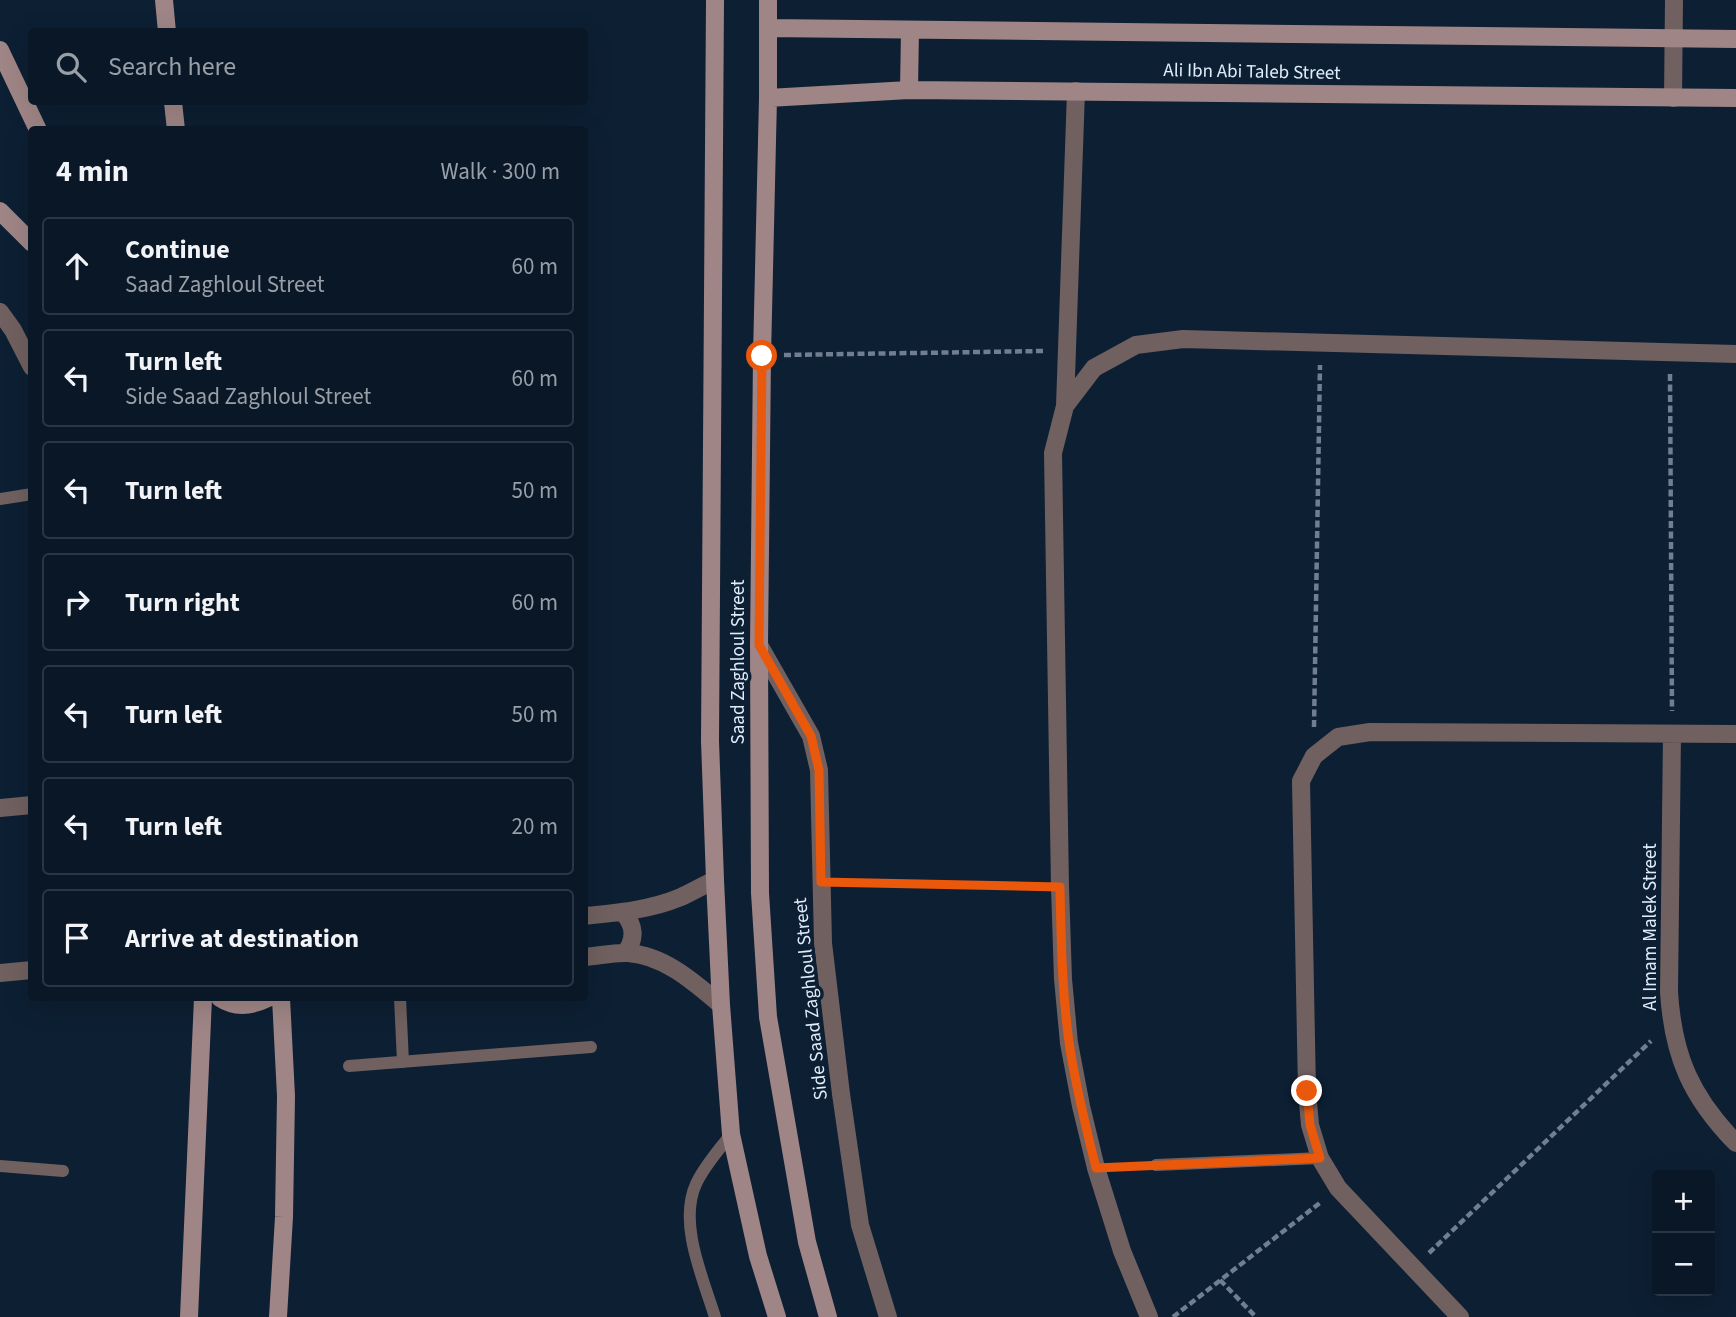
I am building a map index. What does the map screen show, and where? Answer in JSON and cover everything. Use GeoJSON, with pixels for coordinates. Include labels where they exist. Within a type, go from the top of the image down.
{"type":"FeatureCollection","features":[{"type":"Feature","properties":{"kind":"street"},"geometry":{"type":"LineString","coordinates":[[164,0],[167,28]]}},
{"type":"Feature","properties":{"kind":"street","name":"Saad Zaghloul Street"},"geometry":{"type":"LineString","coordinates":[[715,0],[710,741],[715,880],[730,1134],[758,1256],[777,1317]]}},
{"type":"Feature","properties":{"kind":"street","name":"Saad Zaghloul Street"},"geometry":{"type":"LineString","coordinates":[[768,0],[759,645],[760,892],[768,1017],[807,1242],[828,1317]]}},
{"type":"Feature","properties":{"kind":"street"},"geometry":{"type":"LineString","coordinates":[[1673,97],[1674,0]]}},
{"type":"Feature","properties":{"kind":"street","name":"Ali Ibn Abi Taleb Street"},"geometry":{"type":"LineString","coordinates":[[768,27],[1736,39]]}},
{"type":"Feature","properties":{"kind":"street"},"geometry":{"type":"LineString","coordinates":[[909,90],[910,30]]}},
{"type":"Feature","properties":{"kind":"street"},"geometry":{"type":"LineString","coordinates":[[0,50],[36,126]]}},
{"type":"Feature","properties":{"kind":"street","name":"Ali Ibn Abi Taleb Street"},"geometry":{"type":"LineString","coordinates":[[768,98],[909,90],[1736,98]]}},
{"type":"Feature","properties":{"kind":"street"},"geometry":{"type":"LineString","coordinates":[[1076,91],[1065,406],[1053,453],[1063,979],[1069,1043],[1080,1106],[1122,1251],[1149,1317]]}},
{"type":"Feature","properties":{"kind":"street"},"geometry":{"type":"LineString","coordinates":[[173,105],[176,126]]}},
{"type":"Feature","properties":{"kind":"street"},"geometry":{"type":"LineString","coordinates":[[0,211],[28,239]]}},
{"type":"Feature","properties":{"kind":"street"},"geometry":{"type":"LineString","coordinates":[[0,312],[28,359]]}},
{"type":"Feature","properties":{"kind":"street"},"geometry":{"type":"LineString","coordinates":[[1065,406],[1094,368],[1136,345],[1183,339],[1736,354]]}},
{"type":"Feature","properties":{"kind":"street","name":"Side Saad Zaghloul Street"},"geometry":{"type":"LineString","coordinates":[[759,645],[811,736],[819,770],[823,943],[841,1094],[860,1225],[888,1317]]}},
{"type":"Feature","properties":{"kind":"street"},"geometry":{"type":"LineString","coordinates":[[1460,1317],[1338,1188],[1320,1158],[1310,1125],[1307,1091],[1301,781],[1314,756],[1339,737],[1370,732],[1736,734]]}},
{"type":"Feature","properties":{"kind":"street","name":"Al Imam Malek Street"},"geometry":{"type":"LineString","coordinates":[[1672,734],[1669,992],[1671,1022],[1681,1062],[1699,1099],[1736,1143]]}},
{"type":"Feature","properties":{"kind":"street"},"geometry":{"type":"LineString","coordinates":[[0,808],[28,805]]}},
{"type":"Feature","properties":{"kind":"street"},"geometry":{"type":"LineString","coordinates":[[588,916],[623,913],[658,905],[715,880]]}},
{"type":"Feature","properties":{"kind":"street"},"geometry":{"type":"LineString","coordinates":[[623,913],[629,919],[633,937],[625,953]]}},
{"type":"Feature","properties":{"kind":"street"},"geometry":{"type":"LineString","coordinates":[[588,957],[638,954],[664,963],[721,1005]]}},
{"type":"Feature","properties":{"kind":"street"},"geometry":{"type":"LineString","coordinates":[[0,973],[28,970]]}},
{"type":"Feature","properties":{"kind":"street"},"geometry":{"type":"LineString","coordinates":[[190,1317],[203,1001]]}},
{"type":"Feature","properties":{"kind":"street"},"geometry":{"type":"LineString","coordinates":[[224,1001],[240,1005],[262,1001]]}},
{"type":"Feature","properties":{"kind":"street"},"geometry":{"type":"LineString","coordinates":[[278,1317],[284,1217],[286,1096],[281,1001]]}},
{"type":"Feature","properties":{"kind":"lane"},"geometry":{"type":"LineString","coordinates":[[0,499],[28,495]]}},
{"type":"Feature","properties":{"kind":"lane"},"geometry":{"type":"LineString","coordinates":[[400,1001],[403,1062]]}},
{"type":"Feature","properties":{"kind":"lane"},"geometry":{"type":"LineString","coordinates":[[349,1066],[591,1047]]}},
{"type":"Feature","properties":{"kind":"lane"},"geometry":{"type":"LineString","coordinates":[[715,1317],[693,1245],[690,1205],[695,1186],[730,1134]]}},
{"type":"Feature","properties":{"kind":"lane"},"geometry":{"type":"LineString","coordinates":[[1156,1165],[1320,1158]]}},
{"type":"Feature","properties":{"kind":"lane"},"geometry":{"type":"LineString","coordinates":[[0,1166],[63,1171]]}},
{"type":"Feature","properties":{"kind":"path"},"geometry":{"type":"LineString","coordinates":[[1314,756],[1320,343]]}},
{"type":"Feature","properties":{"kind":"path"},"geometry":{"type":"LineString","coordinates":[[762,356],[1066,351]]}},
{"type":"Feature","properties":{"kind":"path"},"geometry":{"type":"LineString","coordinates":[[1670,352],[1672,734]]}},
{"type":"Feature","properties":{"kind":"path"},"geometry":{"type":"LineString","coordinates":[[821,882],[1060,887]]}},
{"type":"Feature","properties":{"kind":"path"},"geometry":{"type":"LineString","coordinates":[[1413,1268],[1671,1022]]}},
{"type":"Feature","properties":{"kind":"path"},"geometry":{"type":"LineString","coordinates":[[1172,1317],[1338,1188]]}},
{"type":"Feature","properties":{"kind":"path"},"geometry":{"type":"LineString","coordinates":[[1220,1280],[1256,1317]]}},
{"type":"Feature","properties":{"kind":"route"},"geometry":{"type":"LineString","coordinates":[[762,356],[759,645],[811,736],[819,770],[821,882],[1060,887],[1063,979],[1069,1043],[1080,1106],[1096,1168],[1320,1158],[1310,1125],[1307,1091]]}}]}
